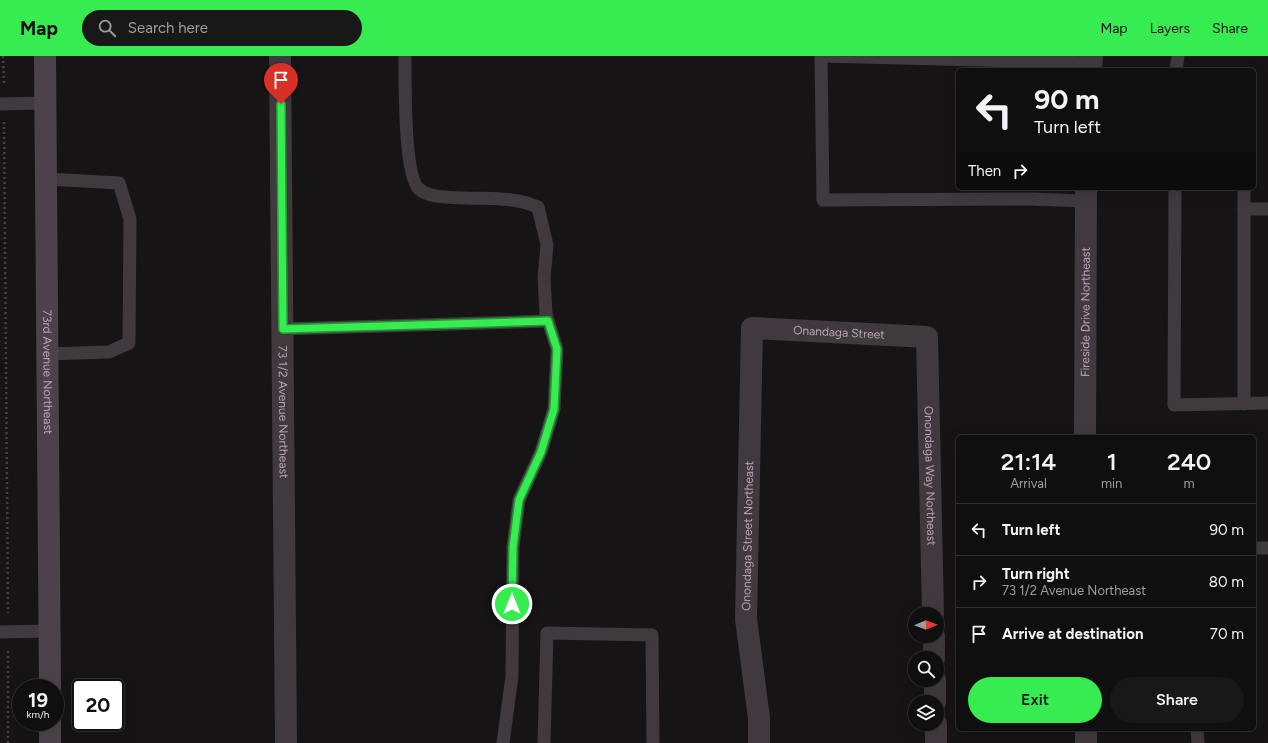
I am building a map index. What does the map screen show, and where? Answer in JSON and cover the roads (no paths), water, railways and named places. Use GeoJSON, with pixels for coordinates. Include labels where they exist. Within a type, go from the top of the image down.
{"type":"FeatureCollection","features":[{"type":"Feature","properties":{"kind":"street","name":"73rd Avenue Northeast"},"geometry":{"type":"LineString","coordinates":[[45,56],[50,679]]}},
{"type":"Feature","properties":{"kind":"street","name":"73 1/2 Avenue Northeast"},"geometry":{"type":"LineString","coordinates":[[280,56],[286,743]]}},
{"type":"Feature","properties":{"kind":"street","name":"Fireside Drive Northeast"},"geometry":{"type":"LineString","coordinates":[[1085,435],[1086,195]]}},
{"type":"Feature","properties":{"kind":"street","name":"Onandaga Street"},"geometry":{"type":"LineString","coordinates":[[752,328],[927,337]]}},
{"type":"Feature","properties":{"kind":"street","name":"Onondaga Street Northeast"},"geometry":{"type":"LineString","coordinates":[[752,328],[746,619],[759,718],[759,743]]}},
{"type":"Feature","properties":{"kind":"street","name":"Onondaga Way Northeast"},"geometry":{"type":"LineString","coordinates":[[927,337],[933,607]]}},
{"type":"Feature","properties":{"kind":"street"},"geometry":{"type":"LineString","coordinates":[[50,731],[50,743]]}},
{"type":"Feature","properties":{"kind":"street"},"geometry":{"type":"LineString","coordinates":[[936,731],[936,743]]}},
{"type":"Feature","properties":{"kind":"street"},"geometry":{"type":"LineString","coordinates":[[1086,731],[1086,743]]}},
{"type":"Feature","properties":{"kind":"lane"},"geometry":{"type":"LineString","coordinates":[[405,56],[408,152],[414,181],[419,189],[436,196],[522,201],[538,207],[547,245],[544,278],[546,314],[557,349],[554,409],[541,452],[519,500],[513,547],[512,676],[503,743]]}},
{"type":"Feature","properties":{"kind":"lane"},"geometry":{"type":"LineString","coordinates":[[1086,195],[1029,199],[823,200],[821,56],[1092,63]]}},
{"type":"Feature","properties":{"kind":"lane"},"geometry":{"type":"LineString","coordinates":[[1176,68],[1178,56]]}},
{"type":"Feature","properties":{"kind":"lane"},"geometry":{"type":"LineString","coordinates":[[2,104],[45,103]]}},
{"type":"Feature","properties":{"kind":"lane"},"geometry":{"type":"LineString","coordinates":[[47,180],[119,183],[130,219],[129,343],[110,352],[47,354]]}},
{"type":"Feature","properties":{"kind":"lane"},"geometry":{"type":"LineString","coordinates":[[1175,190],[1174,405],[1268,403]]}},
{"type":"Feature","properties":{"kind":"lane"},"geometry":{"type":"LineString","coordinates":[[1244,190],[1244,404]]}},
{"type":"Feature","properties":{"kind":"lane"},"geometry":{"type":"LineString","coordinates":[[1244,208],[1268,209]]}},
{"type":"Feature","properties":{"kind":"lane"},"geometry":{"type":"LineString","coordinates":[[283,329],[548,321]]}},
{"type":"Feature","properties":{"kind":"lane"},"geometry":{"type":"LineString","coordinates":[[1256,548],[1268,548]]}},
{"type":"Feature","properties":{"kind":"lane"},"geometry":{"type":"LineString","coordinates":[[4,632],[50,631]]}},
{"type":"Feature","properties":{"kind":"lane"},"geometry":{"type":"LineString","coordinates":[[544,743],[547,633],[652,635],[653,743]]}},
{"type":"Feature","properties":{"kind":"lane"},"geometry":{"type":"LineString","coordinates":[[1197,731],[1198,743]]}}]}
